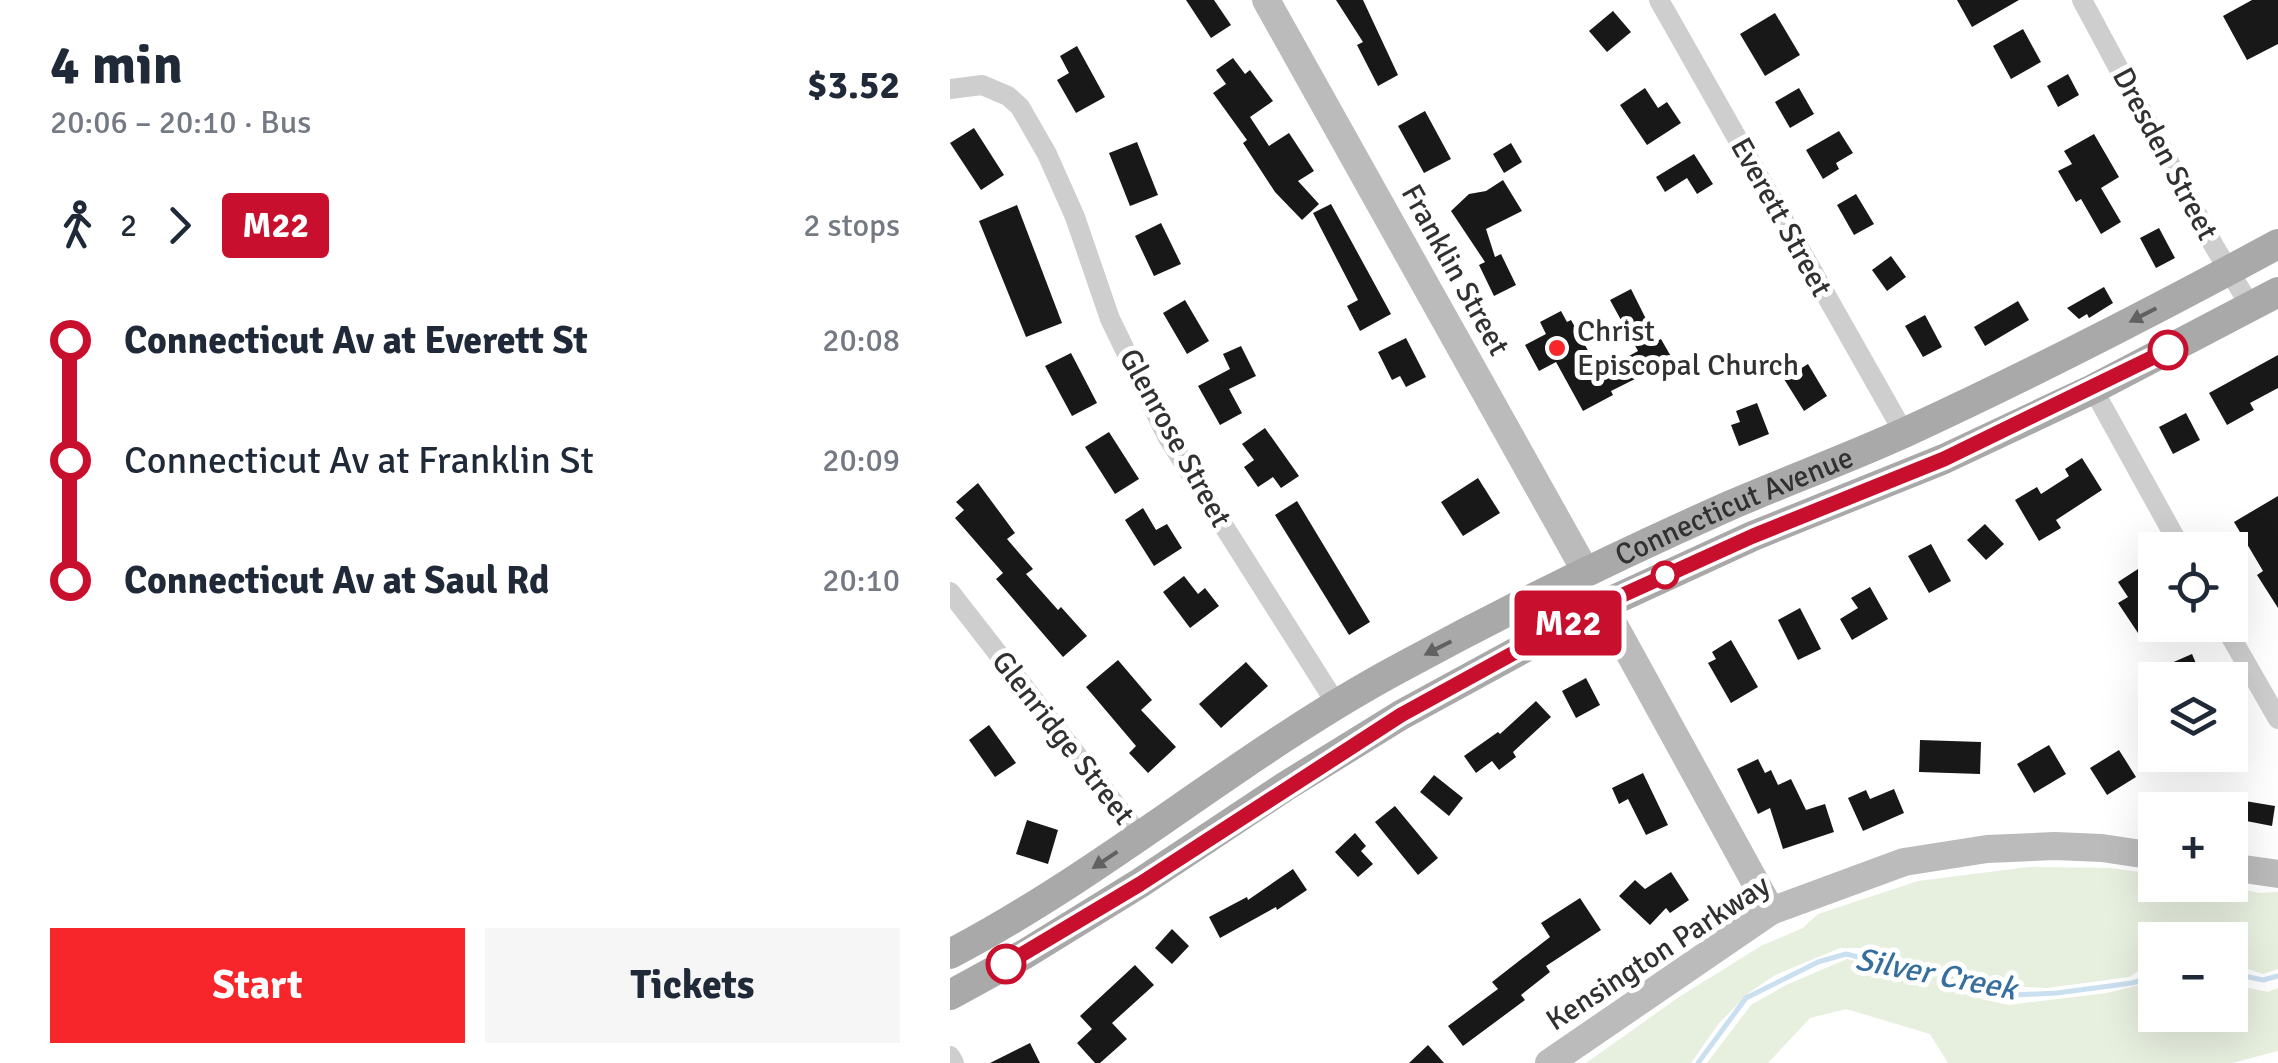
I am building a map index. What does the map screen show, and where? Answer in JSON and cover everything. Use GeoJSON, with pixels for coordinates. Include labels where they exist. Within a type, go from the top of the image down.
{"type":"FeatureCollection","features":[{"type":"Feature","properties":{"kind":"main road","name":"Connecticut Avenue"},"geometry":{"type":"LineString","coordinates":[[950,954],[1020,917],[1395,670],[1586,572],[1904,433],[2078,349],[2278,244]]}},
{"type":"Feature","properties":{"kind":"main road","name":"Connecticut Avenue"},"geometry":{"type":"LineString","coordinates":[[950,995],[1075,924],[1348,747],[1603,604],[1753,536],[1944,459],[2092,389],[2278,292]]}},
{"type":"Feature","properties":{"kind":"main road"},"geometry":{"type":"LineString","coordinates":[[1603,604],[1600,592],[1605,580],[1670,545],[1680,529]]}},
{"type":"Feature","properties":{"kind":"main road"},"geometry":{"type":"LineString","coordinates":[[1484,668],[1500,638],[1566,603],[1586,582],[1586,572]]}},
{"type":"Feature","properties":{"kind":"street","name":"Franklin Street"},"geometry":{"type":"LineString","coordinates":[[1266,0],[1586,572]]}},
{"type":"Feature","properties":{"kind":"street","name":"Everett Street"},"geometry":{"type":"LineString","coordinates":[[1658,0],[1904,433]]}},
{"type":"Feature","properties":{"kind":"street","name":"Dresden Street"},"geometry":{"type":"LineString","coordinates":[[2082,0],[2251,307]]}},
{"type":"Feature","properties":{"kind":"street","name":"Glenrose Street"},"geometry":{"type":"LineString","coordinates":[[950,89],[982,85],[1008,96],[1020,107],[1046,154],[1074,217],[1110,319],[1168,438],[1337,705]]}},
{"type":"Feature","properties":{"kind":"street"},"geometry":{"type":"LineString","coordinates":[[2092,389],[2172,532]]}},
{"type":"Feature","properties":{"kind":"street","name":"Glenridge Street"},"geometry":{"type":"LineString","coordinates":[[950,592],[1140,836]]}},
{"type":"Feature","properties":{"kind":"street"},"geometry":{"type":"LineString","coordinates":[[1603,604],[1771,911]]}},
{"type":"Feature","properties":{"kind":"street"},"geometry":{"type":"LineString","coordinates":[[2234,642],[2278,720]]}},
{"type":"Feature","properties":{"kind":"street","name":"Kensington Parkway"},"geometry":{"type":"LineString","coordinates":[[1549,1063],[1771,911],[1904,862],[1987,849],[2055,846],[2138,854]]}},
{"type":"Feature","properties":{"kind":"street"},"geometry":{"type":"LineString","coordinates":[[2248,870],[2278,874]]}},
{"type":"Feature","properties":{"kind":"street"},"geometry":{"type":"LineString","coordinates":[[950,1056],[954,1063]]}},
{"type":"Feature","properties":{"kind":"green space"},"geometry":{"type":"Polygon","coordinates":[[[2029,867],[2110,868],[2138,872],[2138,902],[2248,902],[2248,890],[2278,892],[2278,969],[2263,974],[2248,969],[2248,922],[2138,922],[2138,971],[2129,977],[2047,988],[1966,980],[1937,966],[1891,957],[1870,948],[1840,948],[1775,975],[1750,992],[1719,1023],[1691,1063],[1586,1063],[1679,997],[1761,946],[1803,928],[1818,914],[1918,881],[2029,867]]]}},
{"type":"Feature","properties":{"kind":"green space"},"geometry":{"type":"Polygon","coordinates":[[[1847,959],[1894,971],[1936,975],[1969,996],[2008,1005],[2107,993],[2138,985],[2138,1032],[2248,1032],[2248,988],[2268,992],[2278,988],[2278,1051],[2232,1063],[1948,1063],[1930,1034],[1846,1009],[1810,1018],[1768,1063],[1707,1063],[1751,1005],[1847,959]]]}},
{"type":"Feature","properties":{"kind":"building"},"geometry":{"type":"Polygon","coordinates":[[[1186,0],[1214,0],[1231,25],[1211,38],[1186,0]]]}},
{"type":"Feature","properties":{"kind":"building"},"geometry":{"type":"Polygon","coordinates":[[[1336,0],[1363,0],[1398,75],[1378,86],[1357,45],[1363,42],[1336,0]]]}},
{"type":"Feature","properties":{"kind":"building"},"geometry":{"type":"Polygon","coordinates":[[[1957,0],[2019,0],[1972,27],[1957,0]]]}},
{"type":"Feature","properties":{"kind":"building"},"geometry":{"type":"Polygon","coordinates":[[[2252,0],[2278,0],[2278,44],[2247,60],[2223,16],[2252,0]]]}},
{"type":"Feature","properties":{"kind":"building"},"geometry":{"type":"Polygon","coordinates":[[[1613,11],[1631,32],[1607,52],[1589,31],[1613,11]]]}},
{"type":"Feature","properties":{"kind":"building"},"geometry":{"type":"Polygon","coordinates":[[[1775,13],[1800,55],[1765,76],[1740,34],[1775,13]]]}},
{"type":"Feature","properties":{"kind":"building"},"geometry":{"type":"Polygon","coordinates":[[[2023,29],[2041,62],[2011,79],[1993,46],[2023,29]]]}},
{"type":"Feature","properties":{"kind":"building"},"geometry":{"type":"Polygon","coordinates":[[[1077,46],[1105,97],[1076,113],[1057,80],[1069,73],[1060,56],[1077,46]]]}},
{"type":"Feature","properties":{"kind":"building"},"geometry":{"type":"Polygon","coordinates":[[[1233,58],[1245,74],[1250,70],[1273,101],[1250,117],[1269,146],[1289,133],[1314,171],[1298,181],[1319,204],[1302,220],[1275,192],[1243,143],[1247,140],[1213,93],[1226,84],[1216,70],[1233,58]]]}},
{"type":"Feature","properties":{"kind":"building"},"geometry":{"type":"Polygon","coordinates":[[[2068,74],[2079,95],[2058,107],[2047,86],[2068,74]]]}},
{"type":"Feature","properties":{"kind":"building"},"geometry":{"type":"Polygon","coordinates":[[[1645,88],[1658,108],[1667,102],[1681,123],[1647,145],[1620,105],[1645,88]]]}},
{"type":"Feature","properties":{"kind":"building"},"geometry":{"type":"Polygon","coordinates":[[[1799,88],[1814,114],[1790,128],[1775,102],[1799,88]]]}},
{"type":"Feature","properties":{"kind":"building"},"geometry":{"type":"Polygon","coordinates":[[[1425,111],[1451,159],[1424,173],[1398,126],[1425,111]]]}},
{"type":"Feature","properties":{"kind":"building"},"geometry":{"type":"Polygon","coordinates":[[[974,128],[1004,175],[981,190],[950,143],[974,128]]]}},
{"type":"Feature","properties":{"kind":"building"},"geometry":{"type":"Polygon","coordinates":[[[1839,131],[1853,153],[1836,163],[1839,169],[1823,179],[1806,150],[1839,131]]]}},
{"type":"Feature","properties":{"kind":"building"},"geometry":{"type":"Polygon","coordinates":[[[2094,134],[2119,177],[2101,188],[2121,222],[2101,234],[2081,199],[2076,202],[2058,171],[2072,164],[2064,151],[2094,134]]]}},
{"type":"Feature","properties":{"kind":"building"},"geometry":{"type":"Polygon","coordinates":[[[1137,142],[1158,195],[1130,206],[1109,153],[1137,142]]]}},
{"type":"Feature","properties":{"kind":"building"},"geometry":{"type":"Polygon","coordinates":[[[1511,143],[1522,162],[1504,173],[1493,154],[1511,143]]]}},
{"type":"Feature","properties":{"kind":"building"},"geometry":{"type":"Polygon","coordinates":[[[1694,154],[1713,184],[1697,194],[1687,178],[1665,192],[1656,177],[1694,154]]]}},
{"type":"Feature","properties":{"kind":"building"},"geometry":{"type":"Polygon","coordinates":[[[1503,180],[1522,211],[1486,229],[1495,257],[1501,254],[1516,285],[1494,296],[1479,265],[1485,262],[1451,211],[1469,194],[1486,191],[1503,180]]]}},
{"type":"Feature","properties":{"kind":"building"},"geometry":{"type":"Polygon","coordinates":[[[1856,194],[1874,224],[1854,235],[1837,205],[1856,194]]]}},
{"type":"Feature","properties":{"kind":"building"},"geometry":{"type":"Polygon","coordinates":[[[1331,204],[1391,314],[1360,331],[1347,306],[1358,300],[1313,213],[1331,204]]]}},
{"type":"Feature","properties":{"kind":"building"},"geometry":{"type":"Polygon","coordinates":[[[1017,205],[1062,323],[1026,337],[979,221],[1017,205]]]}},
{"type":"Feature","properties":{"kind":"building"},"geometry":{"type":"Polygon","coordinates":[[[1161,223],[1181,264],[1154,276],[1135,236],[1161,223]]]}},
{"type":"Feature","properties":{"kind":"building"},"geometry":{"type":"Polygon","coordinates":[[[2159,228],[2175,258],[2156,268],[2140,238],[2159,228]]]}},
{"type":"Feature","properties":{"kind":"building"},"geometry":{"type":"Polygon","coordinates":[[[1891,256],[1906,277],[1887,291],[1872,270],[1891,256]]]}},
{"type":"Feature","properties":{"kind":"building"},"geometry":{"type":"Polygon","coordinates":[[[2104,287],[2113,303],[2089,318],[2087,314],[2079,319],[2067,308],[2104,287]]]}},
{"type":"Feature","properties":{"kind":"building","name":"Christ Episcopal Church"},"geometry":{"type":"Polygon","coordinates":[[[1631,289],[1657,341],[1661,339],[1673,360],[1611,391],[1613,395],[1583,411],[1556,362],[1539,371],[1525,345],[1546,334],[1540,322],[1561,311],[1567,322],[1571,320],[1600,372],[1638,351],[1610,300],[1631,289]]]}},
{"type":"Feature","properties":{"kind":"building"},"geometry":{"type":"Polygon","coordinates":[[[1185,300],[1209,341],[1187,354],[1163,313],[1185,300]]]}},
{"type":"Feature","properties":{"kind":"building"},"geometry":{"type":"Polygon","coordinates":[[[2018,301],[2029,320],[1985,346],[1974,327],[2018,301]]]}},
{"type":"Feature","properties":{"kind":"building"},"geometry":{"type":"Polygon","coordinates":[[[1925,315],[1942,347],[1923,357],[1905,326],[1925,315]]]}},
{"type":"Feature","properties":{"kind":"building"},"geometry":{"type":"Polygon","coordinates":[[[1406,338],[1426,377],[1406,387],[1400,376],[1392,380],[1378,352],[1406,338]]]}},
{"type":"Feature","properties":{"kind":"building"},"geometry":{"type":"Polygon","coordinates":[[[1241,346],[1256,376],[1229,389],[1242,413],[1220,425],[1198,386],[1230,369],[1223,354],[1241,346]]]}},
{"type":"Feature","properties":{"kind":"building"},"geometry":{"type":"Polygon","coordinates":[[[1071,353],[1097,403],[1072,416],[1045,366],[1071,353]]]}},
{"type":"Feature","properties":{"kind":"building"},"geometry":{"type":"Polygon","coordinates":[[[2278,355],[2278,388],[2250,403],[2254,410],[2227,425],[2209,393],[2278,355]]]}},
{"type":"Feature","properties":{"kind":"building"},"geometry":{"type":"Polygon","coordinates":[[[1808,364],[1827,396],[1804,411],[1784,379],[1808,364]]]}},
{"type":"Feature","properties":{"kind":"building"},"geometry":{"type":"Polygon","coordinates":[[[1757,403],[1769,434],[1739,446],[1731,425],[1740,422],[1736,411],[1757,403]]]}},
{"type":"Feature","properties":{"kind":"building"},"geometry":{"type":"Polygon","coordinates":[[[2186,413],[2200,440],[2173,454],[2159,427],[2186,413]]]}},
{"type":"Feature","properties":{"kind":"building"},"geometry":{"type":"Polygon","coordinates":[[[1265,428],[1299,476],[1281,488],[1273,477],[1258,487],[1244,467],[1254,460],[1242,444],[1265,428]]]}},
{"type":"Feature","properties":{"kind":"building"},"geometry":{"type":"Polygon","coordinates":[[[1109,432],[1139,479],[1115,494],[1085,447],[1109,432]]]}},
{"type":"Feature","properties":{"kind":"building"},"geometry":{"type":"Polygon","coordinates":[[[2082,458],[2102,490],[2056,520],[2061,528],[2039,541],[2015,500],[2037,487],[2041,494],[2069,476],[2065,469],[2082,458]]]}},
{"type":"Feature","properties":{"kind":"building"},"geometry":{"type":"Polygon","coordinates":[[[1478,478],[1500,513],[1463,536],[1441,502],[1478,478]]]}},
{"type":"Feature","properties":{"kind":"building"},"geometry":{"type":"Polygon","coordinates":[[[978,483],[1015,533],[1007,539],[1033,569],[1026,574],[1087,636],[1063,657],[996,579],[1003,573],[955,518],[964,510],[956,502],[978,483]]]}},
{"type":"Feature","properties":{"kind":"building"},"geometry":{"type":"Polygon","coordinates":[[[2278,496],[2278,608],[2257,575],[2263,571],[2248,546],[2248,532],[2240,532],[2234,522],[2278,496]]]}},
{"type":"Feature","properties":{"kind":"building"},"geometry":{"type":"Polygon","coordinates":[[[1297,501],[1370,622],[1349,635],[1275,515],[1297,501]]]}},
{"type":"Feature","properties":{"kind":"building"},"geometry":{"type":"Polygon","coordinates":[[[1143,508],[1156,530],[1167,524],[1182,548],[1154,566],[1125,520],[1143,508]]]}},
{"type":"Feature","properties":{"kind":"building"},"geometry":{"type":"Polygon","coordinates":[[[1985,524],[2004,544],[1986,560],[1967,540],[1985,524]]]}},
{"type":"Feature","properties":{"kind":"building"},"geometry":{"type":"Polygon","coordinates":[[[1931,544],[1951,581],[1929,593],[1908,556],[1931,544]]]}},
{"type":"Feature","properties":{"kind":"building"},"geometry":{"type":"Polygon","coordinates":[[[2138,569],[2138,633],[2118,603],[2128,597],[2118,582],[2138,569]]]}},
{"type":"Feature","properties":{"kind":"building"},"geometry":{"type":"Polygon","coordinates":[[[1184,576],[1198,594],[1205,588],[1219,606],[1190,628],[1163,592],[1184,576]]]}},
{"type":"Feature","properties":{"kind":"building"},"geometry":{"type":"Polygon","coordinates":[[[1870,587],[1888,619],[1852,640],[1840,619],[1858,608],[1851,598],[1870,587]]]}},
{"type":"Feature","properties":{"kind":"building"},"geometry":{"type":"Polygon","coordinates":[[[1800,608],[1821,649],[1798,660],[1778,620],[1800,608]]]}},
{"type":"Feature","properties":{"kind":"building"},"geometry":{"type":"Polygon","coordinates":[[[1731,640],[1758,687],[1731,703],[1708,663],[1716,659],[1712,652],[1731,640]]]}},
{"type":"Feature","properties":{"kind":"building"},"geometry":{"type":"Polygon","coordinates":[[[2192,654],[2195,662],[2174,662],[2192,654]]]}},
{"type":"Feature","properties":{"kind":"building"},"geometry":{"type":"Polygon","coordinates":[[[1118,660],[1152,700],[1141,710],[1176,747],[1148,773],[1129,753],[1136,746],[1086,687],[1118,660]]]}},
{"type":"Feature","properties":{"kind":"building"},"geometry":{"type":"Polygon","coordinates":[[[1246,662],[1268,686],[1221,728],[1199,704],[1246,662]]]}},
{"type":"Feature","properties":{"kind":"building"},"geometry":{"type":"Polygon","coordinates":[[[1586,678],[1600,705],[1576,718],[1562,691],[1586,678]]]}},
{"type":"Feature","properties":{"kind":"building"},"geometry":{"type":"Polygon","coordinates":[[[1536,701],[1551,717],[1513,752],[1516,757],[1499,770],[1492,761],[1476,773],[1464,756],[1500,734],[1536,701]]]}},
{"type":"Feature","properties":{"kind":"building"},"geometry":{"type":"Polygon","coordinates":[[[989,725],[1016,763],[995,777],[969,740],[989,725]]]}},
{"type":"Feature","properties":{"kind":"building"},"geometry":{"type":"Polygon","coordinates":[[[1920,740],[1981,742],[1980,774],[1919,772],[1920,740]]]}},
{"type":"Feature","properties":{"kind":"building"},"geometry":{"type":"Polygon","coordinates":[[[2049,745],[2066,774],[2034,793],[2017,764],[2049,745]]]}},
{"type":"Feature","properties":{"kind":"building"},"geometry":{"type":"Polygon","coordinates":[[[2119,750],[2136,777],[2107,795],[2090,768],[2119,750]]]}},
{"type":"Feature","properties":{"kind":"building"},"geometry":{"type":"Polygon","coordinates":[[[1758,759],[1765,773],[1771,770],[1778,785],[1791,779],[1806,810],[1825,804],[1834,832],[1783,849],[1770,808],[1758,814],[1737,769],[1758,759]]]}},
{"type":"Feature","properties":{"kind":"building"},"geometry":{"type":"Polygon","coordinates":[[[1643,773],[1668,825],[1646,835],[1628,799],[1619,804],[1612,788],[1643,773]]]}},
{"type":"Feature","properties":{"kind":"building"},"geometry":{"type":"Polygon","coordinates":[[[1434,775],[1463,798],[1449,816],[1420,792],[1434,775]]]}},
{"type":"Feature","properties":{"kind":"building"},"geometry":{"type":"Polygon","coordinates":[[[1894,789],[1904,813],[1863,831],[1848,798],[1866,790],[1870,799],[1894,789]]]}},
{"type":"Feature","properties":{"kind":"building"},"geometry":{"type":"Polygon","coordinates":[[[2248,802],[2275,806],[2272,826],[2248,821],[2248,802]]]}},
{"type":"Feature","properties":{"kind":"building"},"geometry":{"type":"Polygon","coordinates":[[[1395,806],[1438,858],[1418,875],[1375,822],[1395,806]]]}},
{"type":"Feature","properties":{"kind":"building"},"geometry":{"type":"Polygon","coordinates":[[[1027,820],[1058,830],[1048,864],[1016,854],[1027,820]]]}},
{"type":"Feature","properties":{"kind":"building"},"geometry":{"type":"Polygon","coordinates":[[[1355,833],[1366,846],[1361,851],[1373,864],[1358,877],[1335,852],[1355,833]]]}},
{"type":"Feature","properties":{"kind":"building"},"geometry":{"type":"Polygon","coordinates":[[[1293,869],[1307,890],[1277,910],[1276,907],[1220,938],[1209,917],[1247,897],[1248,900],[1293,869]]]}},
{"type":"Feature","properties":{"kind":"building"},"geometry":{"type":"Polygon","coordinates":[[[1671,872],[1689,900],[1670,913],[1666,908],[1650,925],[1619,896],[1635,880],[1645,889],[1671,872]]]}},
{"type":"Feature","properties":{"kind":"building"},"geometry":{"type":"Polygon","coordinates":[[[1580,898],[1601,930],[1546,966],[1550,972],[1521,995],[1525,1000],[1463,1046],[1448,1026],[1498,989],[1492,982],[1550,937],[1541,923],[1580,898]]]}},
{"type":"Feature","properties":{"kind":"building"},"geometry":{"type":"Polygon","coordinates":[[[1172,929],[1189,946],[1172,964],[1155,948],[1172,929]]]}},
{"type":"Feature","properties":{"kind":"building"},"geometry":{"type":"Polygon","coordinates":[[[1135,965],[1154,985],[1112,1023],[1127,1039],[1095,1063],[1077,1043],[1092,1029],[1080,1016],[1135,965]]]}},
{"type":"Feature","properties":{"kind":"building"},"geometry":{"type":"Polygon","coordinates":[[[1030,1043],[1040,1063],[990,1063],[1030,1043]]]}},
{"type":"Feature","properties":{"kind":"building"},"geometry":{"type":"Polygon","coordinates":[[[1428,1045],[1444,1063],[1409,1063],[1428,1045]]]}},
{"type":"Feature","properties":{"kind":"waterway","name":"Silver Creek"},"geometry":{"type":"LineString","coordinates":[[1698,1063],[1746,998],[1818,962],[1846,954],[1934,970],[1971,988],[2014,995],[2138,981]]}},
{"type":"Feature","properties":{"kind":"waterway","name":"Silver Creek"},"geometry":{"type":"LineString","coordinates":[[2248,977],[2263,980],[2278,976]]}},
{"type":"Feature","properties":{"kind":"bus line","name":"M22"},"geometry":{"type":"LineString","coordinates":[[1006,964],[1140,884],[1401,715],[1603,604],[1753,536],[1944,459],[2168,350]]}},
{"type":"Feature","properties":{"kind":"place","name":"Christ Episcopal Church"},"geometry":{"type":"Point","coordinates":[1557,348]}}]}
